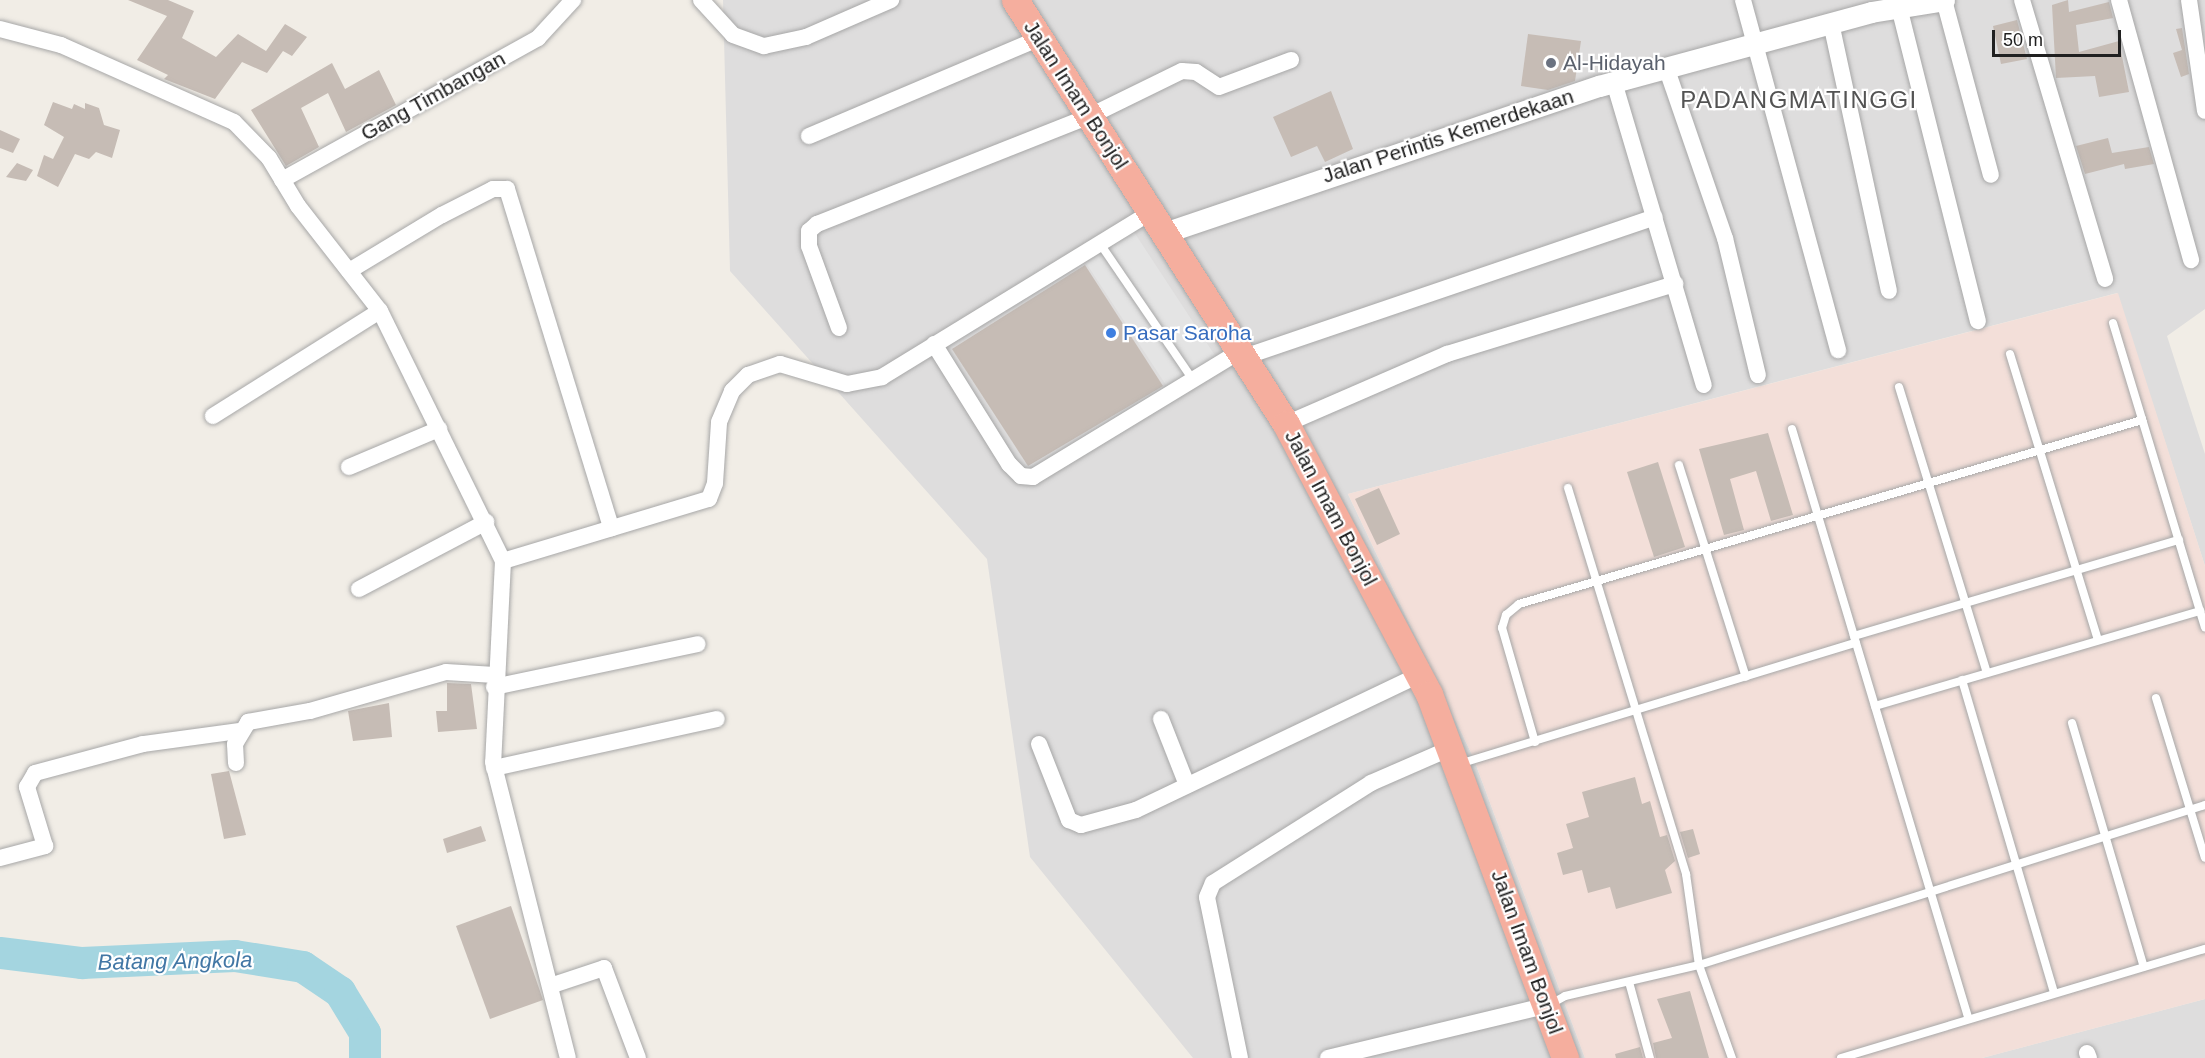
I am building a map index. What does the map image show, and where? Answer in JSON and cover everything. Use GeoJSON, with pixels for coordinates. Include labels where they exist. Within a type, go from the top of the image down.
{"type":"FeatureCollection","features":[{"type":"Feature","properties":{"kind":"highway","name":"Jalan Imam Bonjol"},"geometry":{"type":"LineString","coordinates":[[1015,0],[1092,115],[1239,356],[1286,424],[1419,675],[1549,1005],[1565,1058]]}},
{"type":"Feature","properties":{"kind":"street","name":"Gang Timbangan"},"geometry":{"type":"LineString","coordinates":[[282,180],[538,38],[573,0]]}},
{"type":"Feature","properties":{"kind":"street"},"geometry":{"type":"LineString","coordinates":[[702,0],[733,35],[764,46],[806,38],[891,0]]}},
{"type":"Feature","properties":{"kind":"street"},"geometry":{"type":"LineString","coordinates":[[1743,0],[1838,350]]}},
{"type":"Feature","properties":{"kind":"street"},"geometry":{"type":"LineString","coordinates":[[1944,0],[1991,175]]}},
{"type":"Feature","properties":{"kind":"street","name":"Jalan Perintis Kemerdekaan"},"geometry":{"type":"LineString","coordinates":[[1157,223],[1614,82],[1754,42],[1831,23],[1944,0]]}},
{"type":"Feature","properties":{"kind":"street"},"geometry":{"type":"LineString","coordinates":[[2022,0],[2105,279]]}},
{"type":"Feature","properties":{"kind":"street"},"geometry":{"type":"LineString","coordinates":[[2119,0],[2191,260]]}},
{"type":"Feature","properties":{"kind":"street"},"geometry":{"type":"LineString","coordinates":[[2189,0],[2205,111]]}},
{"type":"Feature","properties":{"kind":"street"},"geometry":{"type":"LineString","coordinates":[[1899,8],[1978,321]]}},
{"type":"Feature","properties":{"kind":"street"},"geometry":{"type":"LineString","coordinates":[[1831,23],[1889,291]]}},
{"type":"Feature","properties":{"kind":"street"},"geometry":{"type":"LineString","coordinates":[[0,29],[71,50],[234,122],[282,180],[380,311],[486,522],[503,561],[495,681],[494,768],[568,1058]]}},
{"type":"Feature","properties":{"kind":"street"},"geometry":{"type":"LineString","coordinates":[[810,136],[1040,38]]}},
{"type":"Feature","properties":{"kind":"street"},"geometry":{"type":"LineString","coordinates":[[839,328],[810,246],[812,228],[1092,115],[1182,71],[1196,72],[1219,87],[1291,60]]}},
{"type":"Feature","properties":{"kind":"street"},"geometry":{"type":"LineString","coordinates":[[1666,68],[1725,238],[1758,375]]}},
{"type":"Feature","properties":{"kind":"street"},"geometry":{"type":"LineString","coordinates":[[1614,82],[1704,385]]}},
{"type":"Feature","properties":{"kind":"street"},"geometry":{"type":"LineString","coordinates":[[349,271],[442,215],[493,189],[507,189],[611,528]]}},
{"type":"Feature","properties":{"kind":"street"},"geometry":{"type":"LineString","coordinates":[[934,344],[1021,476],[1047,471],[1193,380],[1239,356],[1655,217]]}},
{"type":"Feature","properties":{"kind":"street"},"geometry":{"type":"LineString","coordinates":[[503,561],[709,500],[716,483],[719,422],[732,392],[748,375],[780,364],[860,384],[882,377],[1101,245],[1157,223]]}},
{"type":"Feature","properties":{"kind":"street"},"geometry":{"type":"LineString","coordinates":[[1286,424],[1447,354],[1675,284]]}},
{"type":"Feature","properties":{"kind":"street"},"geometry":{"type":"LineString","coordinates":[[213,416],[380,311]]}},
{"type":"Feature","properties":{"kind":"street"},"geometry":{"type":"LineString","coordinates":[[348,467],[439,429]]}},
{"type":"Feature","properties":{"kind":"street"},"geometry":{"type":"LineString","coordinates":[[359,590],[486,522]]}},
{"type":"Feature","properties":{"kind":"street"},"geometry":{"type":"LineString","coordinates":[[0,858],[45,846],[27,787],[35,774],[143,744],[239,731],[248,722],[310,711],[446,672],[495,681],[698,644]]}},
{"type":"Feature","properties":{"kind":"street"},"geometry":{"type":"LineString","coordinates":[[1039,744],[1073,826],[1136,810],[1419,675]]}},
{"type":"Feature","properties":{"kind":"street"},"geometry":{"type":"LineString","coordinates":[[494,768],[717,719]]}},
{"type":"Feature","properties":{"kind":"street"},"geometry":{"type":"LineString","coordinates":[[1161,719],[1187,786]]}},
{"type":"Feature","properties":{"kind":"street"},"geometry":{"type":"LineString","coordinates":[[236,763],[239,731]]}},
{"type":"Feature","properties":{"kind":"street"},"geometry":{"type":"LineString","coordinates":[[1240,1058],[1207,897],[1213,883],[1371,783],[1453,757]]}},
{"type":"Feature","properties":{"kind":"street"},"geometry":{"type":"LineString","coordinates":[[550,986],[604,968],[638,1058]]}},
{"type":"Feature","properties":{"kind":"street"},"geometry":{"type":"LineString","coordinates":[[1328,1058],[1400,1038],[1549,1005]]}},
{"type":"Feature","properties":{"kind":"street"},"geometry":{"type":"LineString","coordinates":[[1386,1058],[1400,1038]]}},
{"type":"Feature","properties":{"kind":"lane"},"geometry":{"type":"LineString","coordinates":[[1101,245],[1193,380]]}},
{"type":"Feature","properties":{"kind":"lane"},"geometry":{"type":"LineString","coordinates":[[2113,323],[2205,627]]}},
{"type":"Feature","properties":{"kind":"lane"},"geometry":{"type":"LineString","coordinates":[[2010,354],[2098,640]]}},
{"type":"Feature","properties":{"kind":"lane"},"geometry":{"type":"LineString","coordinates":[[1899,387],[1987,673]]}},
{"type":"Feature","properties":{"kind":"lane"},"geometry":{"type":"LineString","coordinates":[[1535,742],[1502,628],[1506,615],[1520,604],[2142,420]]}},
{"type":"Feature","properties":{"kind":"lane"},"geometry":{"type":"LineString","coordinates":[[1792,429],[1968,1017]]}},
{"type":"Feature","properties":{"kind":"lane"},"geometry":{"type":"LineString","coordinates":[[1679,465],[1746,677]]}},
{"type":"Feature","properties":{"kind":"lane"},"geometry":{"type":"LineString","coordinates":[[1568,488],[1594,582],[1686,874],[1699,965],[1732,1058]]}},
{"type":"Feature","properties":{"kind":"lane"},"geometry":{"type":"LineString","coordinates":[[1453,757],[1535,742],[1746,677],[1966,603],[2179,540]]}},
{"type":"Feature","properties":{"kind":"lane"},"geometry":{"type":"LineString","coordinates":[[1875,706],[2200,611]]}},
{"type":"Feature","properties":{"kind":"lane"},"geometry":{"type":"LineString","coordinates":[[1962,680],[2054,992]]}},
{"type":"Feature","properties":{"kind":"lane"},"geometry":{"type":"LineString","coordinates":[[2156,698],[2205,858]]}},
{"type":"Feature","properties":{"kind":"lane"},"geometry":{"type":"LineString","coordinates":[[2072,723],[2144,967]]}},
{"type":"Feature","properties":{"kind":"lane"},"geometry":{"type":"LineString","coordinates":[[1549,1005],[1699,965],[2191,812],[2205,805]]}},
{"type":"Feature","properties":{"kind":"lane"},"geometry":{"type":"LineString","coordinates":[[1841,1058],[1968,1017],[2205,949]]}},
{"type":"Feature","properties":{"kind":"lane"},"geometry":{"type":"LineString","coordinates":[[1629,982],[1650,1058]]}},
{"type":"Feature","properties":{"kind":"shaded area"},"geometry":{"type":"Polygon","coordinates":[[[723,0],[2205,0],[2205,309],[2167,336],[2205,454],[2205,566],[2117,293],[1348,494],[1473,757],[1585,1058],[1193,1058],[1030,857],[987,559],[730,271],[723,0]]]}},
{"type":"Feature","properties":{"kind":"shaded area"},"geometry":{"type":"Polygon","coordinates":[[[1134,232],[1216,357],[1168,388],[1086,263],[1134,232]]]}},
{"type":"Feature","properties":{"kind":"shaded area"},"geometry":{"type":"Polygon","coordinates":[[[2118,293],[2205,566],[2205,999],[1982,1058],[1585,1058],[1473,757],[1348,494],[2118,293]]]}},
{"type":"Feature","properties":{"kind":"shaded area"},"geometry":{"type":"Polygon","coordinates":[[[2205,999],[2205,1058],[1982,1058],[2205,999]]]}},
{"type":"Feature","properties":{"kind":"building"},"geometry":{"type":"Polygon","coordinates":[[[128,0],[168,0],[194,11],[182,38],[216,57],[238,34],[266,51],[285,24],[307,37],[292,56],[283,51],[267,73],[242,62],[215,99],[164,79],[168,75],[137,60],[167,16],[128,0]]]}},
{"type":"Feature","properties":{"kind":"building"},"geometry":{"type":"Polygon","coordinates":[[[2068,0],[2069,12],[2109,2],[2113,18],[2076,25],[2079,52],[2119,41],[2129,92],[2099,97],[2095,76],[2056,78],[2052,5],[2068,0]]]}},
{"type":"Feature","properties":{"kind":"building"},"geometry":{"type":"Polygon","coordinates":[[[2017,20],[2027,59],[2001,64],[1993,26],[2017,20]]]}},
{"type":"Feature","properties":{"kind":"building"},"geometry":{"type":"Polygon","coordinates":[[[2182,28],[2189,74],[2181,77],[2173,53],[2182,50],[2176,29],[2182,28]]]}},
{"type":"Feature","properties":{"kind":"building","name":"Al-Hidayah"},"geometry":{"type":"Polygon","coordinates":[[[1528,34],[1581,41],[1575,81],[1548,90],[1521,86],[1528,34]]]}},
{"type":"Feature","properties":{"kind":"building"},"geometry":{"type":"Polygon","coordinates":[[[332,63],[345,89],[379,70],[396,105],[346,132],[328,93],[301,108],[319,147],[286,166],[251,110],[332,63]]]}},
{"type":"Feature","properties":{"kind":"building"},"geometry":{"type":"Polygon","coordinates":[[[1331,91],[1353,149],[1325,162],[1317,146],[1291,157],[1273,117],[1331,91]]]}},
{"type":"Feature","properties":{"kind":"building"},"geometry":{"type":"Polygon","coordinates":[[[53,102],[72,109],[74,104],[85,109],[85,103],[99,108],[104,125],[120,130],[112,158],[96,152],[89,159],[75,154],[58,187],[37,176],[44,155],[53,159],[64,137],[44,125],[53,102]]]}},
{"type":"Feature","properties":{"kind":"building"},"geometry":{"type":"Polygon","coordinates":[[[0,130],[20,139],[13,153],[0,148],[0,130]]]}},
{"type":"Feature","properties":{"kind":"building"},"geometry":{"type":"Polygon","coordinates":[[[2108,138],[2112,153],[2149,147],[2154,164],[2125,169],[2124,164],[2085,174],[2076,146],[2108,138]]]}},
{"type":"Feature","properties":{"kind":"building"},"geometry":{"type":"Polygon","coordinates":[[[17,163],[33,170],[26,181],[6,177],[17,163]]]}},
{"type":"Feature","properties":{"kind":"building"},"geometry":{"type":"Polygon","coordinates":[[[1085,265],[1163,386],[1028,466],[952,349],[1085,265]]]}},
{"type":"Feature","properties":{"kind":"building"},"geometry":{"type":"Polygon","coordinates":[[[1768,433],[1793,515],[1771,521],[1756,471],[1730,479],[1744,530],[1724,535],[1699,449],[1768,433]]]}},
{"type":"Feature","properties":{"kind":"building"},"geometry":{"type":"Polygon","coordinates":[[[1658,462],[1685,547],[1654,557],[1627,472],[1658,462]]]}},
{"type":"Feature","properties":{"kind":"building"},"geometry":{"type":"Polygon","coordinates":[[[1379,488],[1400,534],[1377,545],[1355,499],[1379,488]]]}},
{"type":"Feature","properties":{"kind":"building"},"geometry":{"type":"Polygon","coordinates":[[[447,683],[471,684],[477,729],[438,732],[436,711],[447,711],[447,683]]]}},
{"type":"Feature","properties":{"kind":"building"},"geometry":{"type":"Polygon","coordinates":[[[389,703],[392,737],[353,741],[348,711],[389,703]]]}},
{"type":"Feature","properties":{"kind":"building"},"geometry":{"type":"Polygon","coordinates":[[[229,771],[246,835],[224,839],[211,774],[229,771]]]}},
{"type":"Feature","properties":{"kind":"building"},"geometry":{"type":"Polygon","coordinates":[[[1635,777],[1642,804],[1650,801],[1660,837],[1667,835],[1675,861],[1665,870],[1672,893],[1616,909],[1610,887],[1588,893],[1582,870],[1563,875],[1557,853],[1573,848],[1566,824],[1589,817],[1582,792],[1635,777]]]}},
{"type":"Feature","properties":{"kind":"building"},"geometry":{"type":"Polygon","coordinates":[[[481,826],[486,841],[447,853],[443,839],[481,826]]]}},
{"type":"Feature","properties":{"kind":"building"},"geometry":{"type":"Polygon","coordinates":[[[1693,829],[1700,854],[1688,858],[1680,832],[1693,829]]]}},
{"type":"Feature","properties":{"kind":"building"},"geometry":{"type":"Polygon","coordinates":[[[511,906],[543,1000],[490,1019],[456,926],[511,906]]]}},
{"type":"Feature","properties":{"kind":"building"},"geometry":{"type":"Polygon","coordinates":[[[1690,991],[1709,1058],[1656,1058],[1653,1043],[1672,1038],[1657,999],[1690,991]]]}},
{"type":"Feature","properties":{"kind":"building"},"geometry":{"type":"Polygon","coordinates":[[[1640,1047],[1643,1058],[1616,1058],[1615,1054],[1640,1047]]]}},
{"type":"Feature","properties":{"kind":"waterway","name":"Batang Angkola"},"geometry":{"type":"LineString","coordinates":[[0,953],[82,963],[235,956],[303,967],[340,992],[365,1033],[365,1058]]}},
{"type":"Feature","properties":{"kind":"place","name":"Al-Hidayah"},"geometry":{"type":"Point","coordinates":[1551,63]}},
{"type":"Feature","properties":{"kind":"place","name":"Pasar Saroha"},"geometry":{"type":"Point","coordinates":[1111,333]}},
{"type":"Feature","properties":{"kind":"district","name":"PADANGMATINGGI"},"geometry":{"type":"Point","coordinates":[1799,100]}}]}
